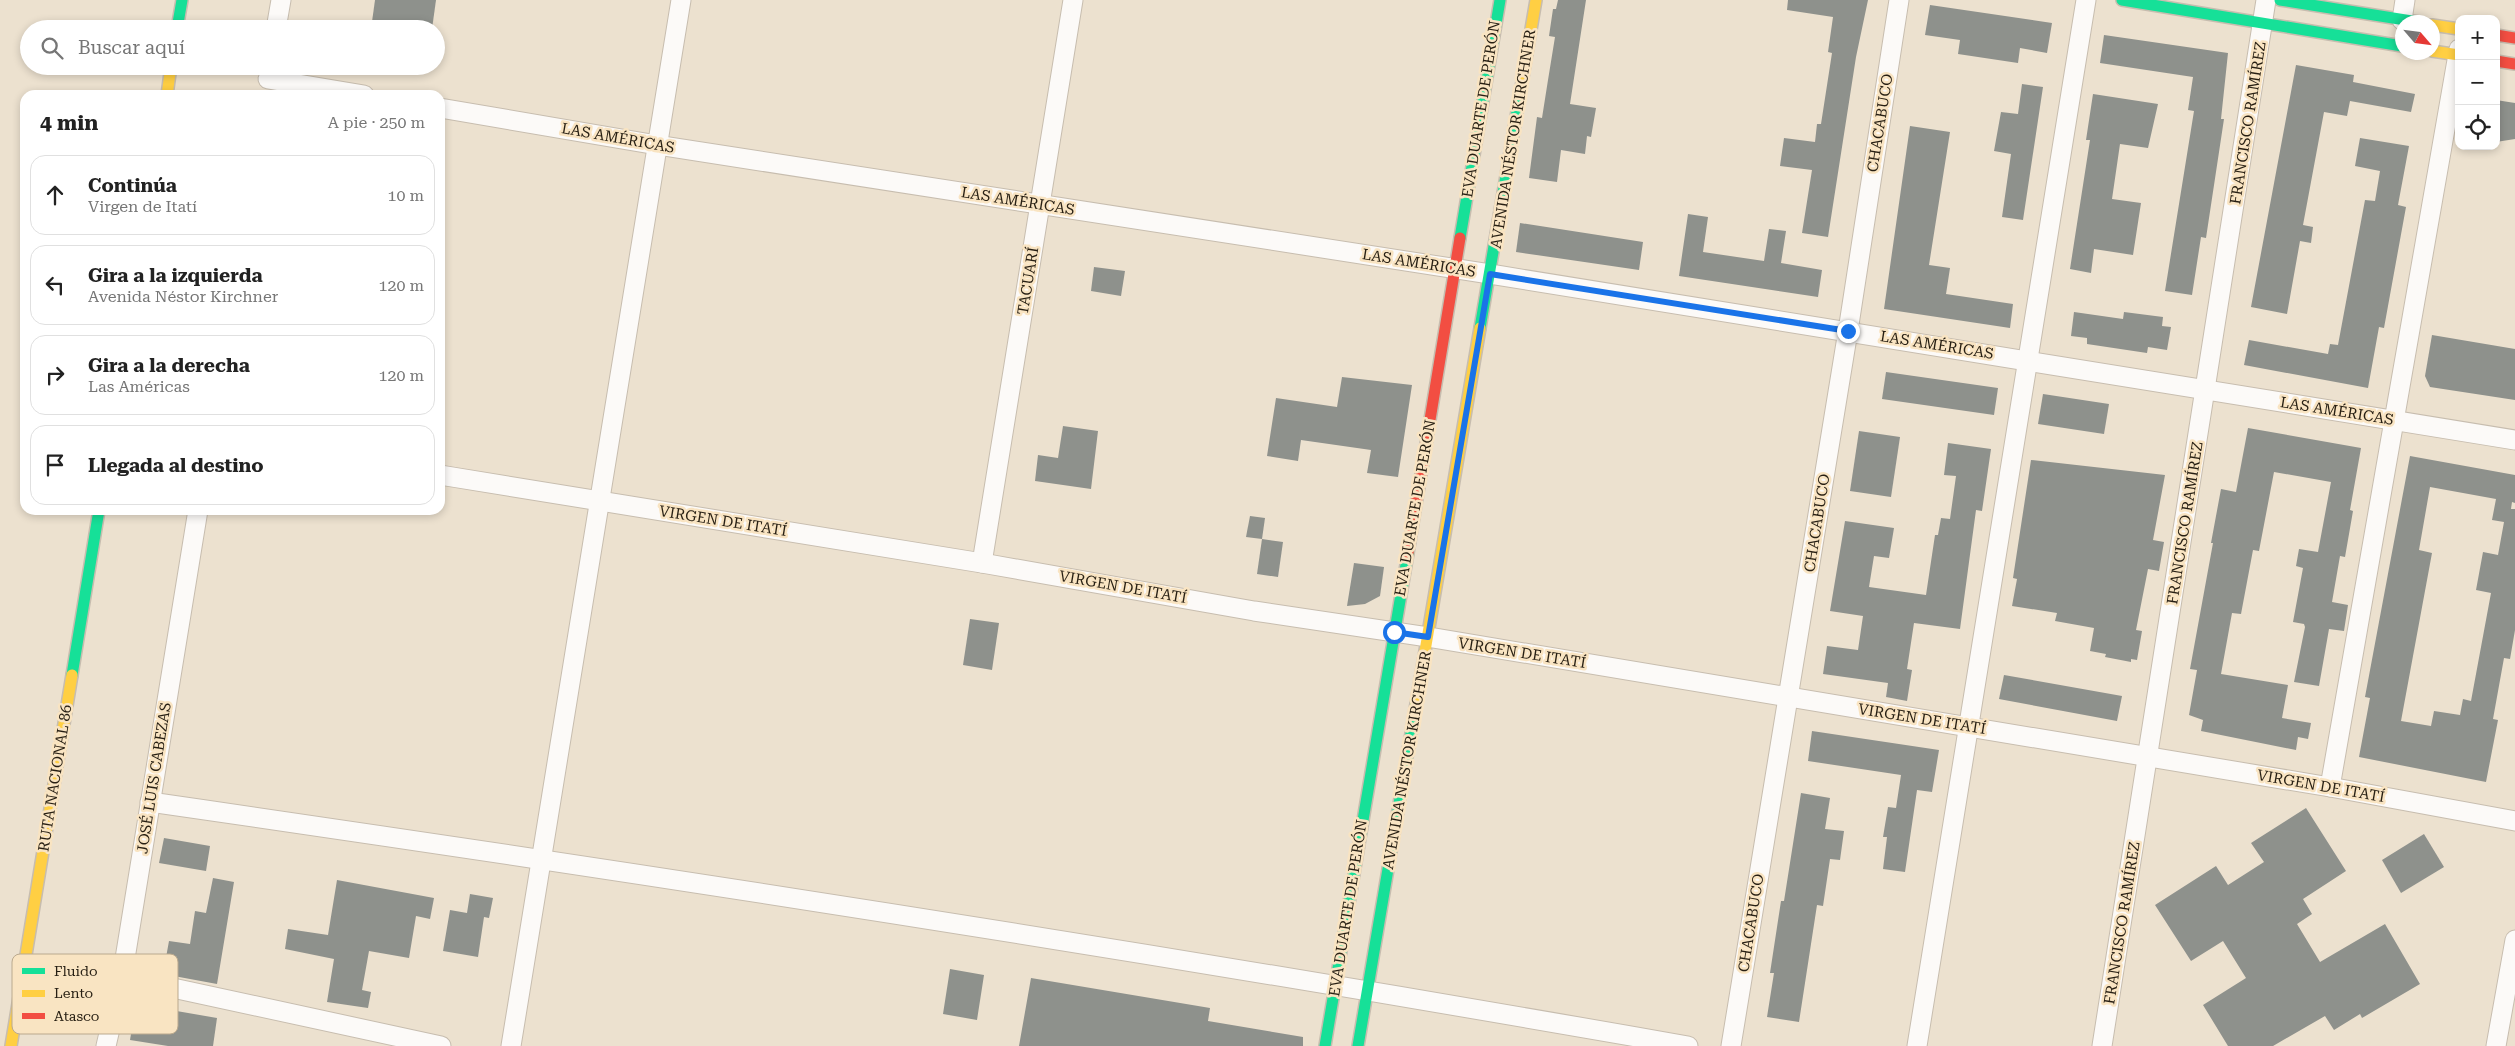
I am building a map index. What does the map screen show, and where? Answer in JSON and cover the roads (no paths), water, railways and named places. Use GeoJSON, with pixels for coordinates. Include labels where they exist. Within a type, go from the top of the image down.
{"type":"FeatureCollection","features":[{"type":"Feature","properties":{"kind":"street"},"geometry":{"type":"LineString","coordinates":[[179,20],[182,0]]}},
{"type":"Feature","properties":{"kind":"street"},"geometry":{"type":"LineString","coordinates":[[278,20],[281,0]]}},
{"type":"Feature","properties":{"kind":"street"},"geometry":{"type":"LineString","coordinates":[[511,1046],[680,0]]}},
{"type":"Feature","properties":{"kind":"street","name":"TACUARÍ"},"geometry":{"type":"LineString","coordinates":[[982,562],[1073,0]]}},
{"type":"Feature","properties":{"kind":"street","name":"EVA DUARTE DE PERÓN"},"geometry":{"type":"LineString","coordinates":[[1325,1046],[1500,0]]}},
{"type":"Feature","properties":{"kind":"street","name":"AVENIDA NÉSTOR KIRCHNER"},"geometry":{"type":"LineString","coordinates":[[1358,1046],[1536,0]]}},
{"type":"Feature","properties":{"kind":"street","name":"CHACABUCO"},"geometry":{"type":"LineString","coordinates":[[1731,1046],[1848,331],[1899,0]]}},
{"type":"Feature","properties":{"kind":"street"},"geometry":{"type":"LineString","coordinates":[[1917,1046],[2086,0]]}},
{"type":"Feature","properties":{"kind":"street"},"geometry":{"type":"LineString","coordinates":[[2122,0],[2176,4],[2263,23],[2395,45]]}},
{"type":"Feature","properties":{"kind":"street","name":"FRANCISCO RAMÍREZ"},"geometry":{"type":"LineString","coordinates":[[2102,1046],[2207,390],[2266,0]]}},
{"type":"Feature","properties":{"kind":"street"},"geometry":{"type":"LineString","coordinates":[[2280,0],[2395,19]]}},
{"type":"Feature","properties":{"kind":"street"},"geometry":{"type":"LineString","coordinates":[[2405,0],[2409,15]]}},
{"type":"Feature","properties":{"kind":"street"},"geometry":{"type":"LineString","coordinates":[[2440,26],[2455,28]]}},
{"type":"Feature","properties":{"kind":"street"},"geometry":{"type":"LineString","coordinates":[[2500,36],[2515,38]]}},
{"type":"Feature","properties":{"kind":"street"},"geometry":{"type":"LineString","coordinates":[[2440,52],[2455,53]]}},
{"type":"Feature","properties":{"kind":"street"},"geometry":{"type":"LineString","coordinates":[[2330,787],[2457,60]]}},
{"type":"Feature","properties":{"kind":"street"},"geometry":{"type":"LineString","coordinates":[[2500,62],[2515,64]]}},
{"type":"Feature","properties":{"kind":"street"},"geometry":{"type":"LineString","coordinates":[[168,90],[170,75]]}},
{"type":"Feature","properties":{"kind":"street"},"geometry":{"type":"LineString","coordinates":[[268,80],[332,90]]}},
{"type":"Feature","properties":{"kind":"street","name":"LAS AMÉRICAS"},"geometry":{"type":"LineString","coordinates":[[445,109],[657,145],[1455,268],[2515,440]]}},
{"type":"Feature","properties":{"kind":"street","name":"VIRGEN DE ITATÍ"},"geometry":{"type":"LineString","coordinates":[[445,476],[982,562],[1254,611],[1428,637],[2330,787],[2515,821]]}},
{"type":"Feature","properties":{"kind":"street","name":"RUTA NACIONAL 86"},"geometry":{"type":"LineString","coordinates":[[26,954],[98,515]]}},
{"type":"Feature","properties":{"kind":"street","name":"JOSÉ LUIS CABEZAS"},"geometry":{"type":"LineString","coordinates":[[126,954],[197,515]]}},
{"type":"Feature","properties":{"kind":"street"},"geometry":{"type":"LineString","coordinates":[[150,802],[541,858],[1368,990],[1688,1046]]}},
{"type":"Feature","properties":{"kind":"street"},"geometry":{"type":"LineString","coordinates":[[2496,1046],[2515,940]]}},
{"type":"Feature","properties":{"kind":"street"},"geometry":{"type":"LineString","coordinates":[[178,989],[441,1046]]}}]}
